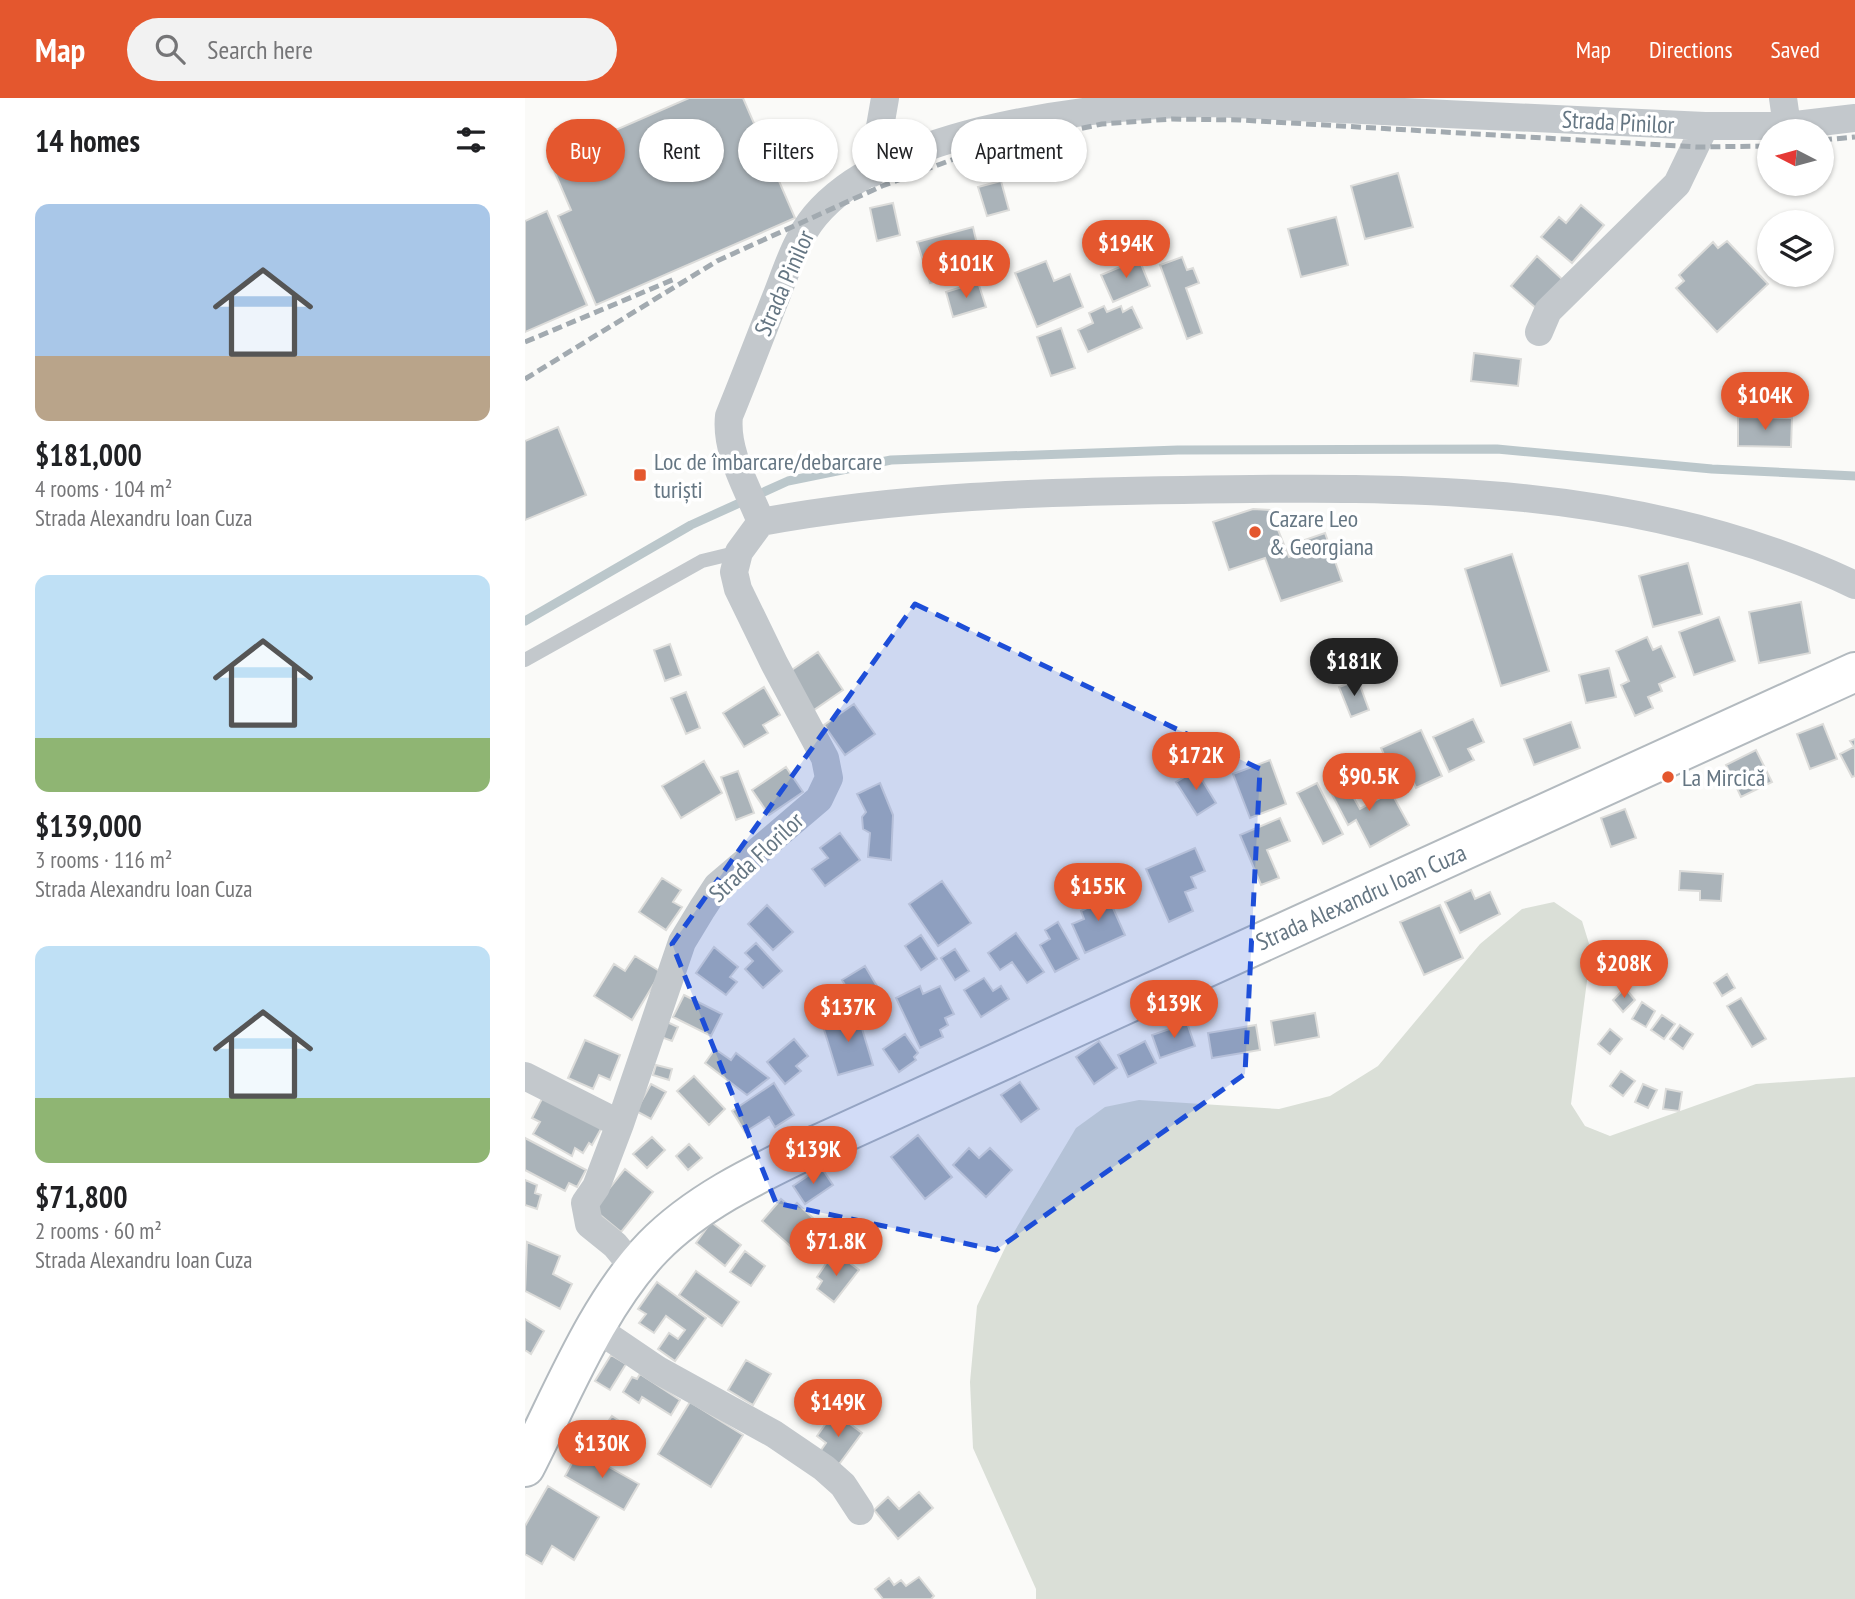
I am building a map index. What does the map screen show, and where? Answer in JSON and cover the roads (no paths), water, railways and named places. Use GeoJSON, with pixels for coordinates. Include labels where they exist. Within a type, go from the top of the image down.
{"type":"FeatureCollection","features":[{"type":"Feature","properties":{"kind":"main road","name":"Strada Alexandru Ioan Cuza"},"geometry":{"type":"LineString","coordinates":[[525,1467],[596,1328],[634,1268],[684,1220],[769,1168],[1855,672]]}},
{"type":"Feature","properties":{"kind":"street"},"geometry":{"type":"LineString","coordinates":[[881,119],[885,98]]}},
{"type":"Feature","properties":{"kind":"street","name":"Strada Pinilor"},"geometry":{"type":"LineString","coordinates":[[937,143],[1076,112],[1144,104],[1211,103],[1705,127],[1785,112],[1855,118]]}},
{"type":"Feature","properties":{"kind":"street"},"geometry":{"type":"LineString","coordinates":[[1539,332],[1548,311],[1677,184],[1705,127]]}},
{"type":"Feature","properties":{"kind":"street","name":"Strada Pinilor"},"geometry":{"type":"LineString","coordinates":[[761,522],[731,447],[727,431],[729,416],[803,233],[816,214],[860,182]]}},
{"type":"Feature","properties":{"kind":"street"},"geometry":{"type":"LineString","coordinates":[[739,552],[761,522],[877,503],[987,494],[1267,488],[1464,491],[1559,500],[1645,517],[1723,536],[1797,560],[1855,585]]}},
{"type":"Feature","properties":{"kind":"street","name":"Strada Florilor"},"geometry":{"type":"LineString","coordinates":[[634,1268],[615,1245],[589,1224],[585,1215],[585,1203],[596,1187],[620,1124],[682,942],[717,886],[819,799],[829,778],[825,758],[779,674],[739,589],[734,572],[739,552]]}},
{"type":"Feature","properties":{"kind":"street"},"geometry":{"type":"LineString","coordinates":[[525,1076],[620,1124]]}},
{"type":"Feature","properties":{"kind":"street"},"geometry":{"type":"LineString","coordinates":[[596,1328],[658,1370],[774,1434],[824,1468],[843,1485],[860,1511]]}},
{"type":"Feature","properties":{"kind":"lane"},"geometry":{"type":"LineString","coordinates":[[525,660],[702,561],[739,552]]}},
{"type":"Feature","properties":{"kind":"waterway"},"geometry":{"type":"LineString","coordinates":[[525,621],[691,525],[788,481],[891,460],[1178,450],[1497,449],[1712,469],[1855,476]]}},
{"type":"Feature","properties":{"kind":"railway"},"geometry":{"type":"LineString","coordinates":[[525,379],[717,261],[882,186],[954,159],[1102,124],[1172,119],[1240,120],[1697,147],[1757,146]]}},
{"type":"Feature","properties":{"kind":"railway"},"geometry":{"type":"LineString","coordinates":[[1834,139],[1855,137]]}},
{"type":"Feature","properties":{"kind":"railway"},"geometry":{"type":"LineString","coordinates":[[525,342],[677,278]]}},
{"type":"Feature","properties":{"kind":"place","name":"Loc de îmbarcare/debarcare turiști"},"geometry":{"type":"Point","coordinates":[640,475]}},
{"type":"Feature","properties":{"kind":"place","name":"Cazare Leo & Georgiana"},"geometry":{"type":"Point","coordinates":[1255,532]}},
{"type":"Feature","properties":{"kind":"place","name":"La Mircică"},"geometry":{"type":"Point","coordinates":[1668,777]}}]}
